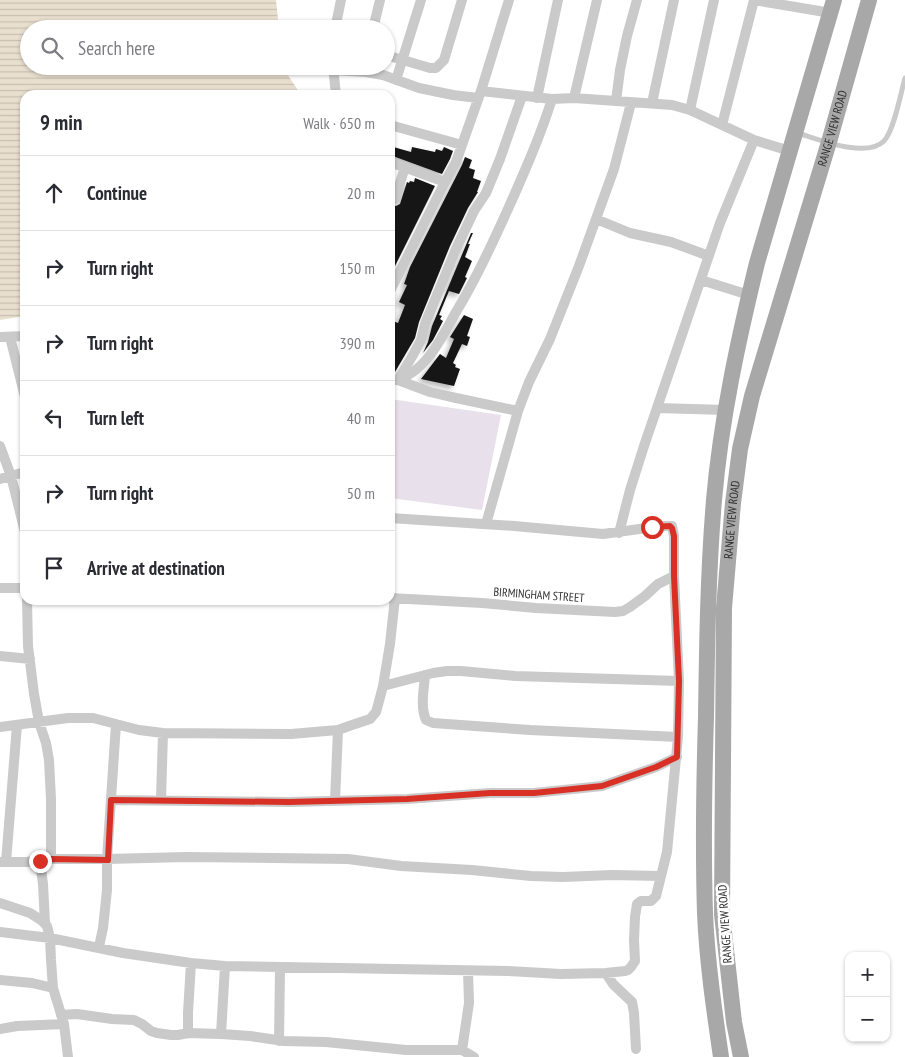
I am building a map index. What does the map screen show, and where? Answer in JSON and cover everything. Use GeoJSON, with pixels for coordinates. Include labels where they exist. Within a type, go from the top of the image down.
{"type":"FeatureCollection","features":[{"type":"Feature","properties":{"kind":"main road","name":"RANGE VIEW ROAD"},"geometry":{"type":"LineString","coordinates":[[721,1057],[711,992],[724,608],[733,503],[740,450],[752,396],[829,142],[869,0]]}},
{"type":"Feature","properties":{"kind":"main road","name":"RANGE VIEW ROAD"},"geometry":{"type":"LineString","coordinates":[[741,1057],[730,990],[714,914],[704,781],[708,604],[714,500],[730,380],[749,295],[832,7]]}},
{"type":"Feature","properties":{"kind":"street"},"geometry":{"type":"LineString","coordinates":[[337,20],[341,0]]}},
{"type":"Feature","properties":{"kind":"street"},"geometry":{"type":"LineString","coordinates":[[376,20],[380,0]]}},
{"type":"Feature","properties":{"kind":"street"},"geometry":{"type":"LineString","coordinates":[[396,80],[421,0]]}},
{"type":"Feature","properties":{"kind":"street"},"geometry":{"type":"LineString","coordinates":[[395,57],[430,68],[436,68],[441,64],[446,54],[462,0]]}},
{"type":"Feature","properties":{"kind":"street"},"geometry":{"type":"LineString","coordinates":[[395,281],[444,182],[456,162],[480,94],[509,0]]}},
{"type":"Feature","properties":{"kind":"street"},"geometry":{"type":"LineString","coordinates":[[537,98],[558,0]]}},
{"type":"Feature","properties":{"kind":"street"},"geometry":{"type":"LineString","coordinates":[[574,98],[597,0]]}},
{"type":"Feature","properties":{"kind":"street"},"geometry":{"type":"LineString","coordinates":[[616,101],[627,36],[637,0]]}},
{"type":"Feature","properties":{"kind":"street"},"geometry":{"type":"LineString","coordinates":[[652,103],[674,0]]}},
{"type":"Feature","properties":{"kind":"street"},"geometry":{"type":"LineString","coordinates":[[690,110],[714,0]]}},
{"type":"Feature","properties":{"kind":"street"},"geometry":{"type":"LineString","coordinates":[[722,125],[754,0],[832,7]]}},
{"type":"Feature","properties":{"kind":"street"},"geometry":{"type":"LineString","coordinates":[[334,75],[335,90]]}},
{"type":"Feature","properties":{"kind":"street"},"geometry":{"type":"LineString","coordinates":[[383,75],[419,88],[453,95],[480,94],[552,99],[574,98],[672,105],[690,110],[754,140],[790,151]]}},
{"type":"Feature","properties":{"kind":"street"},"geometry":{"type":"LineString","coordinates":[[395,379],[413,355],[420,340],[435,299],[463,234],[486,193],[522,96]]}},
{"type":"Feature","properties":{"kind":"street"},"geometry":{"type":"LineString","coordinates":[[395,380],[410,373],[426,360],[434,350],[472,286],[541,134],[552,99]]}},
{"type":"Feature","properties":{"kind":"street"},"geometry":{"type":"LineString","coordinates":[[486,524],[518,410],[579,266],[614,169],[632,102]]}},
{"type":"Feature","properties":{"kind":"street"},"geometry":{"type":"LineString","coordinates":[[395,126],[462,145]]}},
{"type":"Feature","properties":{"kind":"street"},"geometry":{"type":"LineString","coordinates":[[619,533],[630,490],[720,223],[754,140]]}},
{"type":"Feature","properties":{"kind":"street"},"geometry":{"type":"LineString","coordinates":[[395,164],[444,182]]}},
{"type":"Feature","properties":{"kind":"street"},"geometry":{"type":"LineString","coordinates":[[396,199],[405,167]]}},
{"type":"Feature","properties":{"kind":"street"},"geometry":{"type":"LineString","coordinates":[[596,219],[630,233],[671,242],[709,256]]}},
{"type":"Feature","properties":{"kind":"street"},"geometry":{"type":"LineString","coordinates":[[701,280],[749,295]]}},
{"type":"Feature","properties":{"kind":"street"},"geometry":{"type":"LineString","coordinates":[[20,336],[5,337],[20,382]]}},
{"type":"Feature","properties":{"kind":"street"},"geometry":{"type":"LineString","coordinates":[[395,380],[430,392],[518,410]]}},
{"type":"Feature","properties":{"kind":"street"},"geometry":{"type":"LineString","coordinates":[[657,408],[726,410]]}},
{"type":"Feature","properties":{"kind":"street"},"geometry":{"type":"LineString","coordinates":[[0,446],[11,476],[20,512]]}},
{"type":"Feature","properties":{"kind":"street"},"geometry":{"type":"LineString","coordinates":[[0,479],[20,473]]}},
{"type":"Feature","properties":{"kind":"street"},"geometry":{"type":"LineString","coordinates":[[0,932],[50,938],[123,953],[225,966],[508,971],[562,974],[606,974],[628,970],[634,963],[634,927],[637,905],[639,902],[650,902],[656,896],[667,852],[677,757],[679,681],[674,536],[671,526],[652,527],[619,533],[587,534],[486,524],[395,518]]}},
{"type":"Feature","properties":{"kind":"street","name":"BIRMINGHAM STREET"},"geometry":{"type":"LineString","coordinates":[[395,598],[616,612],[630,608],[658,584],[674,576]]}},
{"type":"Feature","properties":{"kind":"street"},"geometry":{"type":"LineString","coordinates":[[1,585],[20,587]]}},
{"type":"Feature","properties":{"kind":"street"},"geometry":{"type":"LineString","coordinates":[[27,605],[34,694],[49,760],[51,859]]}},
{"type":"Feature","properties":{"kind":"street"},"geometry":{"type":"LineString","coordinates":[[0,727],[68,718],[94,718],[139,730],[163,733],[291,734],[338,730],[367,720],[373,716],[378,705],[390,644],[392,605]]}},
{"type":"Feature","properties":{"kind":"street"},"geometry":{"type":"LineString","coordinates":[[0,656],[30,659]]}},
{"type":"Feature","properties":{"kind":"street"},"geometry":{"type":"LineString","coordinates":[[383,686],[447,671],[515,676],[679,681]]}},
{"type":"Feature","properties":{"kind":"street"},"geometry":{"type":"LineString","coordinates":[[425,675],[424,716],[426,720],[433,723],[678,737]]}},
{"type":"Feature","properties":{"kind":"street"},"geometry":{"type":"LineString","coordinates":[[99,948],[108,890],[116,724]]}},
{"type":"Feature","properties":{"kind":"street"},"geometry":{"type":"LineString","coordinates":[[17,725],[3,862],[51,859],[108,860],[186,857],[348,859],[401,866],[532,876],[661,876]]}},
{"type":"Feature","properties":{"kind":"street"},"geometry":{"type":"LineString","coordinates":[[335,801],[338,730]]}},
{"type":"Feature","properties":{"kind":"street"},"geometry":{"type":"LineString","coordinates":[[161,800],[163,733]]}},
{"type":"Feature","properties":{"kind":"street"},"geometry":{"type":"LineString","coordinates":[[111,800],[289,802],[407,799],[490,793],[534,793],[602,786],[649,770],[677,757]]}},
{"type":"Feature","properties":{"kind":"street"},"geometry":{"type":"LineString","coordinates":[[40,861],[43,884],[44,923]]}},
{"type":"Feature","properties":{"kind":"street"},"geometry":{"type":"LineString","coordinates":[[0,903],[30,913],[47,926],[50,938],[53,988],[63,1020],[68,1057]]}},
{"type":"Feature","properties":{"kind":"street"},"geometry":{"type":"LineString","coordinates":[[188,1032],[191,963]]}},
{"type":"Feature","properties":{"kind":"street"},"geometry":{"type":"LineString","coordinates":[[221,1034],[225,966]]}},
{"type":"Feature","properties":{"kind":"street"},"geometry":{"type":"LineString","coordinates":[[279,1041],[280,968]]}},
{"type":"Feature","properties":{"kind":"street"},"geometry":{"type":"LineString","coordinates":[[462,1050],[468,1003],[468,971]]}},
{"type":"Feature","properties":{"kind":"street"},"geometry":{"type":"LineString","coordinates":[[606,974],[613,984],[632,1002],[635,1017],[636,1049]]}},
{"type":"Feature","properties":{"kind":"street"},"geometry":{"type":"LineString","coordinates":[[0,980],[32,983],[53,988]]}},
{"type":"Feature","properties":{"kind":"street"},"geometry":{"type":"LineString","coordinates":[[0,1029],[63,1020],[77,1014],[134,1020],[151,1031],[171,1035],[188,1032],[406,1050],[462,1050],[474,1057]]}},
{"type":"Feature","properties":{"kind":"lane"},"geometry":{"type":"LineString","coordinates":[[795,132],[852,148],[874,147],[883,142],[892,126],[905,78]]}},
{"type":"Feature","properties":{"kind":"shaded area"},"geometry":{"type":"Polygon","coordinates":[[[0,0],[276,0],[278,20],[20,20],[20,75],[288,75],[298,90],[20,90],[20,317],[0,320],[0,0]]]}},
{"type":"Feature","properties":{"kind":"shaded area"},"geometry":{"type":"Polygon","coordinates":[[[395,400],[501,415],[482,510],[395,499],[395,400]]]}},
{"type":"Feature","properties":{"kind":"building"},"geometry":{"type":"Polygon","coordinates":[[[395,147],[411,152],[412,147],[435,152],[436,149],[442,151],[444,147],[453,151],[442,174],[395,157],[395,147]]]}},
{"type":"Feature","properties":{"kind":"building"},"geometry":{"type":"Polygon","coordinates":[[[465,157],[472,160],[469,168],[475,170],[473,178],[481,181],[478,192],[468,208],[450,246],[419,322],[415,338],[395,372],[395,322],[398,323],[405,305],[399,302],[407,285],[404,284],[410,267],[465,157]]]}},
{"type":"Feature","properties":{"kind":"building"},"geometry":{"type":"Polygon","coordinates":[[[415,178],[435,186],[395,266],[395,206],[400,204],[407,182],[414,182],[415,178]]]}},
{"type":"Feature","properties":{"kind":"building"},"geometry":{"type":"Polygon","coordinates":[[[471,233],[473,233],[465,257],[472,261],[465,277],[467,278],[459,294],[449,291],[439,315],[442,316],[440,319],[443,321],[433,340],[423,353],[432,326],[471,233]]]}},
{"type":"Feature","properties":{"kind":"building"},"geometry":{"type":"Polygon","coordinates":[[[464,315],[473,319],[467,336],[470,337],[467,346],[462,344],[453,363],[456,365],[455,367],[460,369],[454,386],[421,379],[440,354],[446,358],[454,339],[450,337],[464,315]]]}},
{"type":"Feature","properties":{"kind":"route"},"geometry":{"type":"LineString","coordinates":[[40,861],[51,859],[108,860],[111,800],[289,802],[407,799],[490,793],[534,793],[602,786],[656,767],[677,757],[679,681],[674,536],[672,526],[652,527]]}}]}
